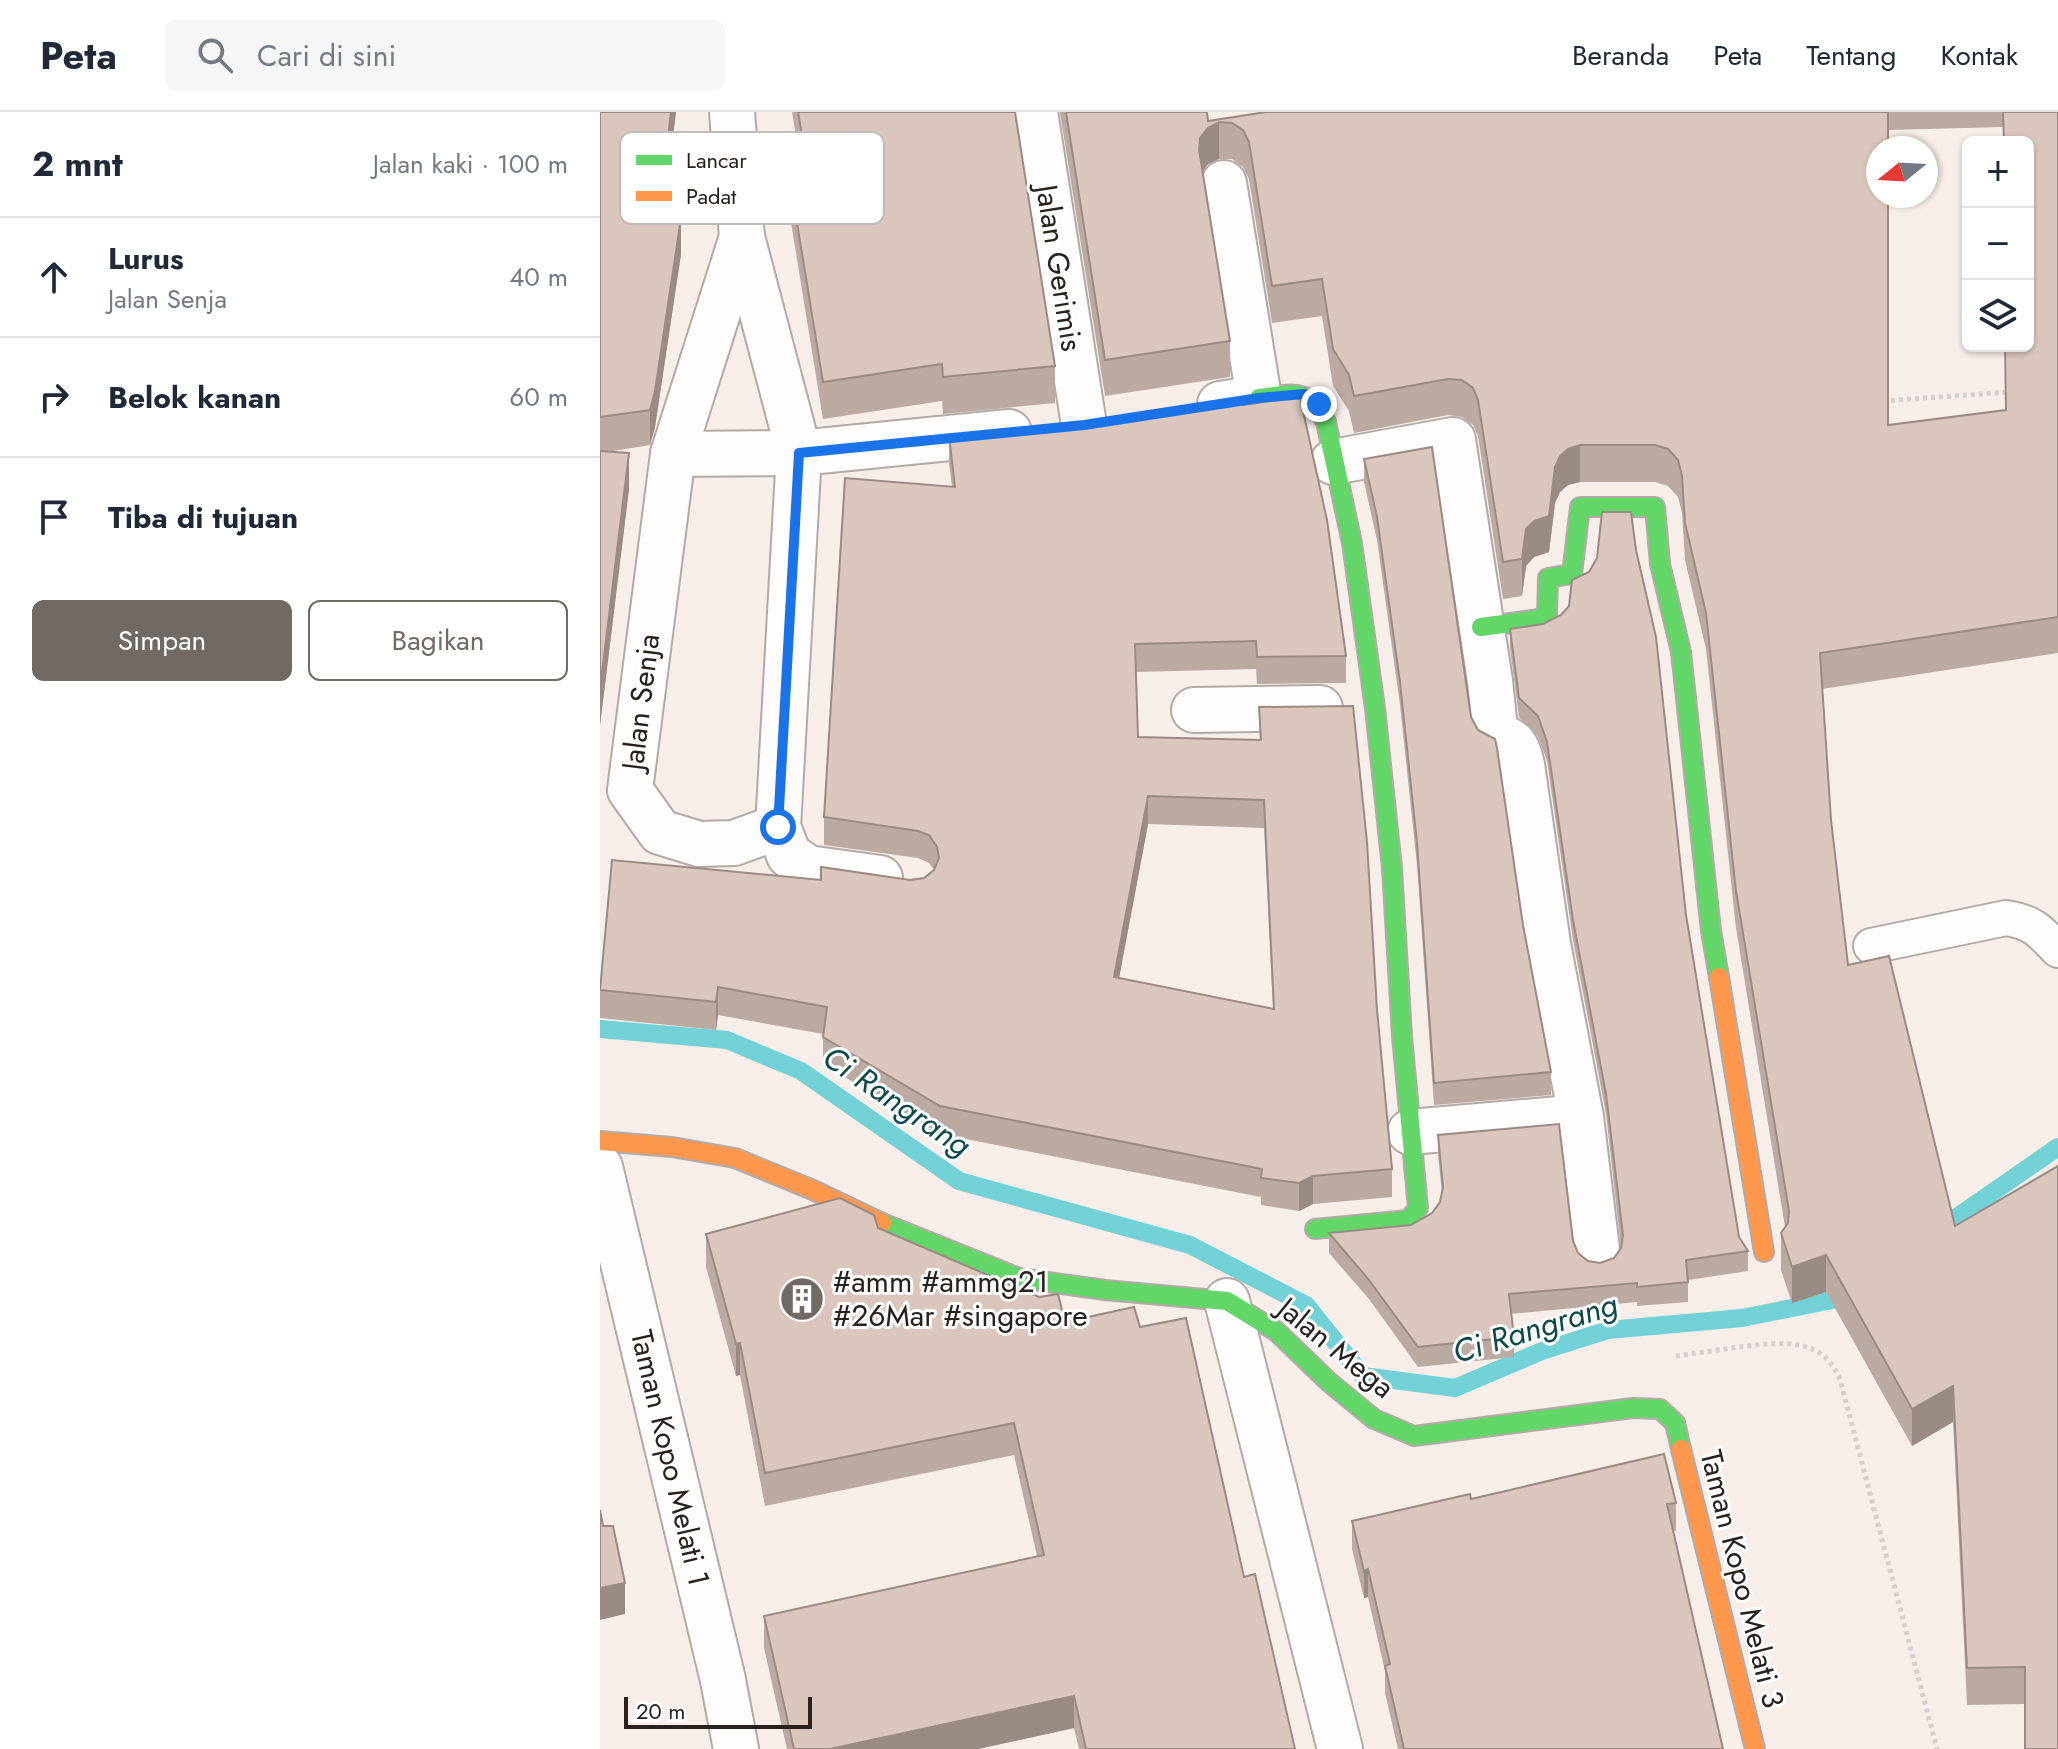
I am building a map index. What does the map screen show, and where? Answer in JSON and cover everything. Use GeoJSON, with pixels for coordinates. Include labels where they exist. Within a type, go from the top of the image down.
{"type":"FeatureCollection","features":[{"type":"Feature","properties":{"kind":"street","name":"Jalan Senja"},"geometry":{"type":"LineString","coordinates":[[732,112],[734,132]]}},
{"type":"Feature","properties":{"kind":"street","name":"Jalan Gerimis"},"geometry":{"type":"LineString","coordinates":[[1035,112],[1084,425]]}},
{"type":"Feature","properties":{"kind":"street"},"geometry":{"type":"LineString","coordinates":[[1224,183],[1259,398]]}},
{"type":"Feature","properties":{"kind":"street","name":"Jalan Senja"},"geometry":{"type":"LineString","coordinates":[[741,224],[799,453],[778,827],[734,843],[699,844],[660,832],[630,790],[673,454],[742,237]]}},
{"type":"Feature","properties":{"kind":"street"},"geometry":{"type":"LineString","coordinates":[[1186,409],[1304,394],[1319,404],[1326,422],[1352,543],[1375,708],[1392,868],[1418,1208],[1409,1220],[1315,1229]]}},
{"type":"Feature","properties":{"kind":"street"},"geometry":{"type":"LineString","coordinates":[[673,454],[799,453],[1127,418]]}},
{"type":"Feature","properties":{"kind":"street"},"geometry":{"type":"LineString","coordinates":[[1333,462],[1453,440],[1496,735],[1514,741],[1518,748],[1548,944],[1581,1117],[1598,1258]]}},
{"type":"Feature","properties":{"kind":"street"},"geometry":{"type":"LineString","coordinates":[[1481,627],[1539,619],[1547,614],[1548,578],[1572,574],[1580,507],[1655,507],[1660,564],[1681,652],[1711,931],[1764,1252]]}},
{"type":"Feature","properties":{"kind":"street"},"geometry":{"type":"LineString","coordinates":[[1194,710],[1375,708]]}},
{"type":"Feature","properties":{"kind":"street"},"geometry":{"type":"LineString","coordinates":[[778,827],[789,855],[808,868],[914,883]]}},
{"type":"Feature","properties":{"kind":"street"},"geometry":{"type":"LineString","coordinates":[[1410,1132],[1581,1117]]}},
{"type":"Feature","properties":{"kind":"street","name":"Jalan Mega"},"geometry":{"type":"LineString","coordinates":[[600,1141],[672,1147],[735,1158],[813,1190],[912,1237],[1019,1278],[1105,1290],[1227,1301],[1276,1331],[1329,1382],[1374,1419],[1414,1436],[1633,1408],[1660,1409],[1675,1423]]}},
{"type":"Feature","properties":{"kind":"street","name":"Taman Kopo Melati 1"},"geometry":{"type":"LineString","coordinates":[[600,1167],[723,1680],[736,1749]]}},
{"type":"Feature","properties":{"kind":"street"},"geometry":{"type":"LineString","coordinates":[[1227,1301],[1340,1749]]}},
{"type":"Feature","properties":{"kind":"street","name":"Taman Kopo Melati 3"},"geometry":{"type":"LineString","coordinates":[[1675,1423],[1755,1749]]}},
{"type":"Feature","properties":{"kind":"lane"},"geometry":{"type":"LineString","coordinates":[[1871,946],[2006,918],[2026,921],[2058,950]]}},
{"type":"Feature","properties":{"kind":"path"},"geometry":{"type":"LineString","coordinates":[[1869,402],[2011,392]]}},
{"type":"Feature","properties":{"kind":"path"},"geometry":{"type":"LineString","coordinates":[[1671,1356],[1779,1341],[1808,1347],[1832,1364],[1841,1383],[1937,1749]]}},
{"type":"Feature","properties":{"kind":"building"},"geometry":{"type":"Polygon","coordinates":[[[600,112],[671,112],[669,132],[620,132],[620,224],[680,224],[655,391],[650,410],[600,417],[600,112]]]}},
{"type":"Feature","properties":{"kind":"building"},"geometry":{"type":"Polygon","coordinates":[[[798,112],[1015,112],[1055,366],[943,377],[942,364],[823,382],[797,224],[884,224],[884,132],[801,132],[798,112]]]}},
{"type":"Feature","properties":{"kind":"building"},"geometry":{"type":"Polygon","coordinates":[[[1066,112],[1207,112],[1208,121],[1266,112],[1888,112],[1888,136],[1866,136],[1866,208],[1888,208],[1888,425],[2006,410],[2005,352],[2034,352],[2034,136],[2004,136],[2003,112],[2058,112],[2058,617],[1820,653],[1831,820],[1848,965],[1889,956],[1955,1226],[2058,1166],[2058,1749],[2025,1749],[2025,1667],[1967,1668],[1953,1386],[1912,1409],[1826,1255],[1792,1267],[1781,1233],[1788,1223],[1789,1211],[1736,891],[1706,613],[1685,523],[1678,460],[1668,449],[1655,445],[1580,445],[1568,449],[1555,467],[1549,516],[1534,521],[1526,529],[1522,559],[1503,562],[1478,400],[1473,388],[1462,380],[1448,379],[1354,396],[1349,375],[1333,349],[1322,279],[1272,286],[1249,142],[1243,130],[1232,123],[1219,122],[1208,128],[1200,138],[1199,150],[1230,341],[1105,360],[1066,112]]]}},
{"type":"Feature","properties":{"kind":"building"},"geometry":{"type":"Polygon","coordinates":[[[1300,397],[1327,520],[1346,656],[1257,657],[1256,641],[1135,644],[1138,737],[1261,740],[1259,707],[1353,706],[1367,842],[1377,1010],[1392,1169],[1313,1176],[1299,1183],[1261,1178],[1262,1169],[940,1106],[823,1037],[827,1007],[718,987],[716,1002],[600,990],[612,860],[821,880],[821,867],[910,880],[924,878],[934,870],[939,858],[937,847],[929,835],[824,817],[845,478],[955,487],[949,436],[1087,422],[1241,398],[1242,405],[1300,397]],[[1148,796],[1114,977],[1274,1009],[1264,800],[1148,796]]]}},
{"type":"Feature","properties":{"kind":"building"},"geometry":{"type":"Polygon","coordinates":[[[1432,447],[1471,717],[1478,730],[1495,739],[1523,925],[1551,1072],[1434,1083],[1417,843],[1400,682],[1377,517],[1364,459],[1432,447]]]}},
{"type":"Feature","properties":{"kind":"building"},"geometry":{"type":"Polygon","coordinates":[[[600,451],[629,453],[600,689],[600,451]]]}},
{"type":"Feature","properties":{"kind":"building"},"geometry":{"type":"Polygon","coordinates":[[[1602,512],[1631,512],[1636,550],[1656,637],[1686,915],[1739,1237],[1748,1251],[1686,1260],[1688,1282],[1637,1287],[1637,1283],[1509,1294],[1514,1337],[1418,1347],[1369,1280],[1329,1233],[1411,1225],[1432,1213],[1440,1202],[1443,1187],[1438,1135],[1559,1124],[1573,1241],[1578,1253],[1588,1261],[1600,1263],[1614,1258],[1621,1248],[1623,1235],[1606,1094],[1573,920],[1547,742],[1538,716],[1519,698],[1510,629],[1543,624],[1561,615],[1569,606],[1572,580],[1589,572],[1597,558],[1602,512]]]}},
{"type":"Feature","properties":{"kind":"building"},"geometry":{"type":"Polygon","coordinates":[[[840,1198],[874,1215],[878,1228],[1039,1297],[1058,1294],[1065,1322],[1134,1307],[1140,1327],[1186,1318],[1244,1577],[1255,1574],[1295,1749],[1086,1749],[1074,1696],[830,1749],[794,1749],[764,1616],[1044,1555],[1014,1423],[765,1473],[740,1343],[736,1344],[706,1234],[840,1198]]]}},
{"type":"Feature","properties":{"kind":"building"},"geometry":{"type":"Polygon","coordinates":[[[1664,1454],[1676,1503],[1667,1504],[1723,1749],[1404,1749],[1385,1666],[1390,1664],[1368,1569],[1364,1571],[1352,1521],[1470,1494],[1471,1499],[1664,1454]]]}},
{"type":"Feature","properties":{"kind":"building"},"geometry":{"type":"Polygon","coordinates":[[[600,1510],[603,1526],[613,1526],[625,1583],[600,1588],[600,1510]]]}},
{"type":"Feature","properties":{"kind":"waterway","name":"Ci Rangrang"},"geometry":{"type":"LineString","coordinates":[[600,1029],[727,1040],[801,1071],[959,1181],[1190,1245],[1306,1305],[1363,1376],[1455,1388],[1542,1351],[1608,1330],[1742,1318],[1837,1299],[1850,1290]]}},
{"type":"Feature","properties":{"kind":"waterway","name":"Ci Rangrang"},"geometry":{"type":"LineString","coordinates":[[1934,1233],[2058,1147]]}},
{"type":"Feature","properties":{"kind":"traffic: fast"},"geometry":{"type":"LineString","coordinates":[[1259,398],[1299,395],[1320,411],[1326,422],[1352,543],[1375,708],[1392,868],[1402,1036],[1418,1208],[1409,1220],[1315,1229]]}},
{"type":"Feature","properties":{"kind":"traffic: fast"},"geometry":{"type":"LineString","coordinates":[[1481,627],[1539,619],[1547,614],[1548,578],[1572,574],[1580,507],[1655,507],[1660,564],[1681,652],[1711,931],[1719,977]]}},
{"type":"Feature","properties":{"kind":"traffic: fast"},"geometry":{"type":"LineString","coordinates":[[882,1223],[1019,1278],[1105,1290],[1227,1301],[1276,1331],[1329,1382],[1374,1419],[1414,1436],[1633,1408],[1660,1409],[1675,1423],[1681,1449]]}},
{"type":"Feature","properties":{"kind":"traffic: slow"},"geometry":{"type":"LineString","coordinates":[[1719,977],[1764,1252]]}},
{"type":"Feature","properties":{"kind":"traffic: slow"},"geometry":{"type":"LineString","coordinates":[[600,1141],[672,1147],[735,1158],[882,1223]]}},
{"type":"Feature","properties":{"kind":"traffic: slow"},"geometry":{"type":"LineString","coordinates":[[1681,1449],[1755,1749]]}},
{"type":"Feature","properties":{"kind":"place","name":"#amm #ammg21 #26Mar #singapore"},"geometry":{"type":"Point","coordinates":[802,1299]}},
{"type":"Feature","properties":{"kind":"route"},"geometry":{"type":"LineString","coordinates":[[778,827],[799,453],[1084,425],[1259,398],[1304,394],[1319,404]]}}]}
